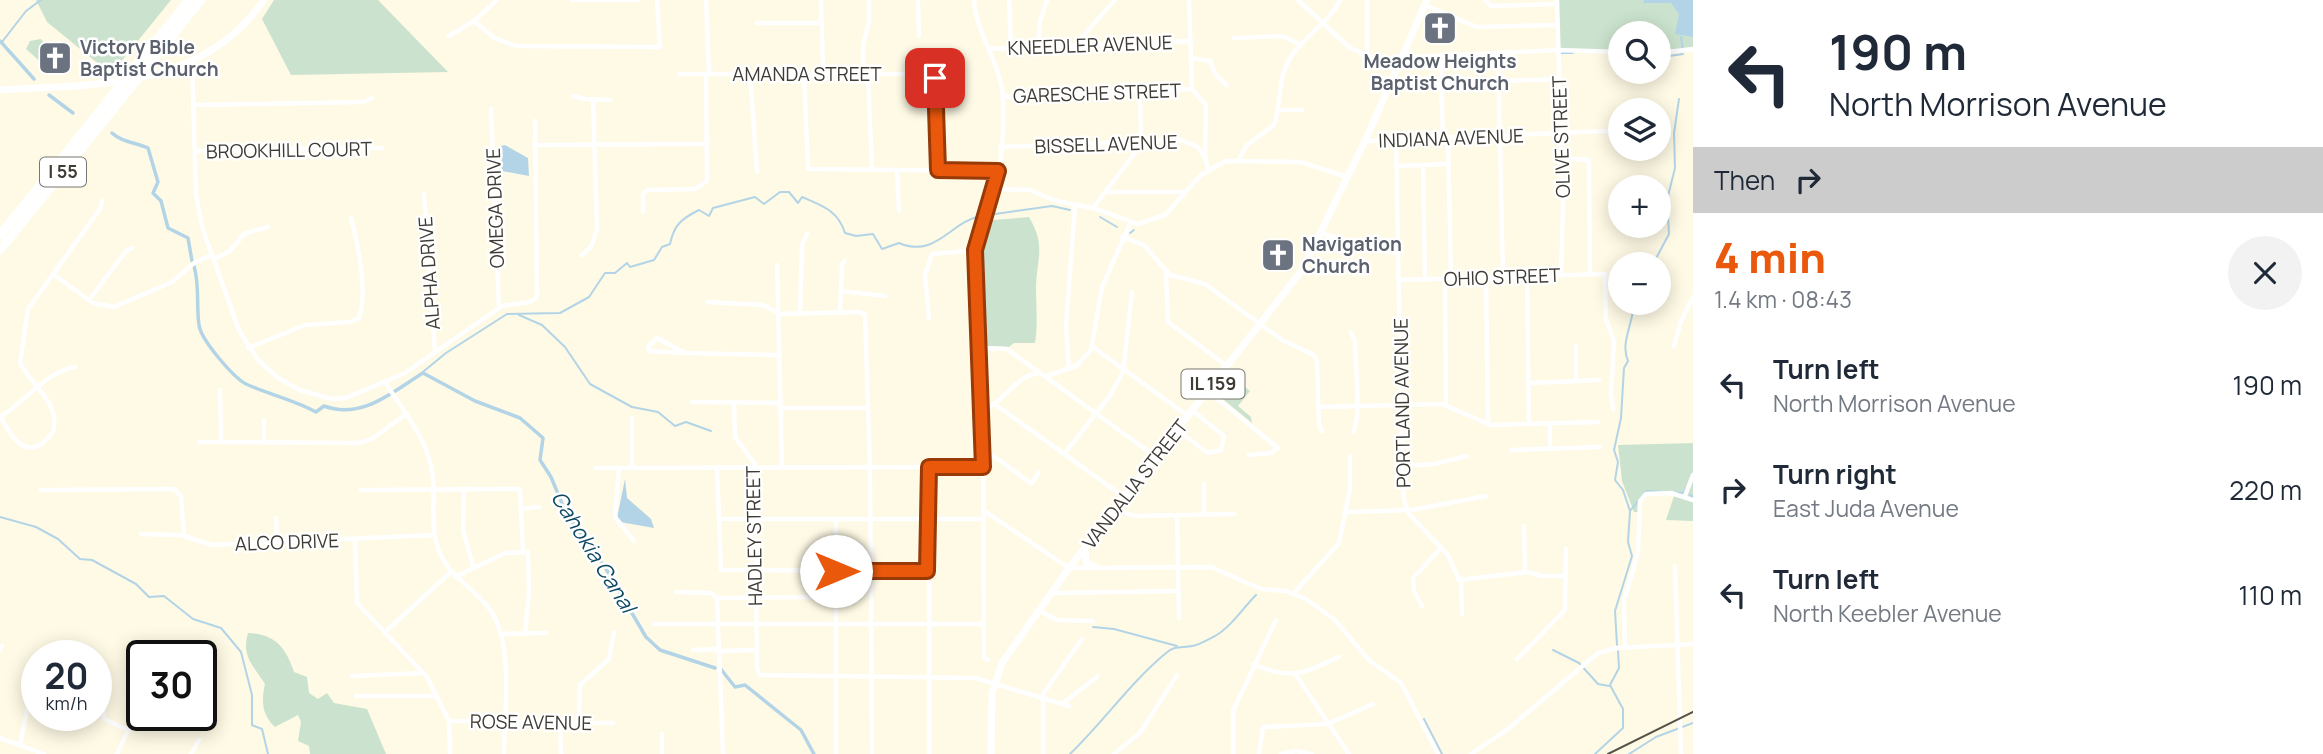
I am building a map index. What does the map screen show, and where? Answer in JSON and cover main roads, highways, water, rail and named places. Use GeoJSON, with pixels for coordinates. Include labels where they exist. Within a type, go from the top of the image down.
{"type":"FeatureCollection","features":[{"type":"Feature","properties":{"kind":"highway","name":"I 55"},"geometry":{"type":"LineString","coordinates":[[0,235],[189,0]]}},
{"type":"Feature","properties":{"kind":"highway","name":"I 55"},"geometry":{"type":"LineString","coordinates":[[0,250],[201,0]]}},
{"type":"Feature","properties":{"kind":"main road"},"geometry":{"type":"LineString","coordinates":[[0,90],[136,80],[163,74],[192,60],[230,36],[264,0]]}},
{"type":"Feature","properties":{"kind":"main road","name":"VANDALIA STREET"},"geometry":{"type":"LineString","coordinates":[[991,754],[994,682],[1004,659],[1115,508],[1295,280],[1365,141],[1425,2]]}},
{"type":"Feature","properties":{"kind":"main road"},"geometry":{"type":"LineString","coordinates":[[1086,547],[1086,562],[1095,567]]}},
{"type":"Feature","properties":{"kind":"water"},"geometry":{"type":"Polygon","coordinates":[[[1644,0],[1693,0],[1693,37],[1675,34],[1679,14],[1671,3],[1643,3],[1644,0]]]}},
{"type":"Feature","properties":{"kind":"water"},"geometry":{"type":"Polygon","coordinates":[[[505,145],[528,158],[529,176],[502,171],[501,146],[505,145]]]}},
{"type":"Feature","properties":{"kind":"water"},"geometry":{"type":"Polygon","coordinates":[[[625,479],[627,498],[651,519],[654,528],[620,522],[617,518],[625,479]]]}},
{"type":"Feature","properties":{"kind":"waterway"},"geometry":{"type":"LineString","coordinates":[[2,42],[26,11],[41,0]]}},
{"type":"Feature","properties":{"kind":"waterway"},"geometry":{"type":"LineString","coordinates":[[1681,37],[1683,50]]}},
{"type":"Feature","properties":{"kind":"waterway","name":"Cahokia Canal"},"geometry":{"type":"LineString","coordinates":[[0,41],[34,79]]}},
{"type":"Feature","properties":{"kind":"waterway"},"geometry":{"type":"LineString","coordinates":[[1561,53],[1573,53]]}},
{"type":"Feature","properties":{"kind":"waterway"},"geometry":{"type":"LineString","coordinates":[[1671,56],[1683,54]]}},
{"type":"Feature","properties":{"kind":"waterway","name":"Cahokia Canal"},"geometry":{"type":"LineString","coordinates":[[49,95],[73,113]]}},
{"type":"Feature","properties":{"kind":"waterway"},"geometry":{"type":"LineString","coordinates":[[1659,252],[1669,234],[1667,200],[1675,168],[1674,133],[1679,99]]}},
{"type":"Feature","properties":{"kind":"waterway","name":"Cahokia Canal"},"geometry":{"type":"LineString","coordinates":[[112,133],[125,141],[148,148],[158,182],[153,193],[161,201],[168,228],[188,238],[192,261]]}},
{"type":"Feature","properties":{"kind":"waterway"},"geometry":{"type":"LineString","coordinates":[[418,376],[446,353],[507,314],[560,313],[589,297],[605,273],[615,273],[627,263],[630,267],[654,260],[662,247],[670,244],[679,223],[699,210],[709,216],[713,208],[755,197],[764,204],[780,192],[789,192],[798,203],[802,197],[834,214],[845,233],[856,236],[873,234],[882,249],[899,243],[912,247],[933,243],[970,219],[981,216]]}},
{"type":"Feature","properties":{"kind":"waterway"},"geometry":{"type":"LineString","coordinates":[[988,215],[1052,206],[1070,210]]}},
{"type":"Feature","properties":{"kind":"waterway"},"geometry":{"type":"LineString","coordinates":[[1100,217],[1117,227]]}},
{"type":"Feature","properties":{"kind":"waterway"},"geometry":{"type":"LineString","coordinates":[[1130,233],[1134,230]]}},
{"type":"Feature","properties":{"kind":"waterway","name":"Cahokia Canal"},"geometry":{"type":"LineString","coordinates":[[194,266],[201,332],[218,358],[246,384],[316,412],[324,406],[338,409],[364,407],[423,373],[475,401],[520,418],[543,438],[540,460],[551,477],[566,513],[606,569],[646,637],[660,650],[715,668]]}},
{"type":"Feature","properties":{"kind":"waterway"},"geometry":{"type":"LineString","coordinates":[[519,315],[542,325],[565,347],[590,384],[632,407],[658,412],[675,426],[686,422],[711,431]]}},
{"type":"Feature","properties":{"kind":"waterway"},"geometry":{"type":"LineString","coordinates":[[1617,645],[1615,611],[1632,556],[1628,542],[1630,511],[1623,490],[1615,480],[1618,462],[1614,450],[1621,418],[1624,368],[1628,361],[1625,347],[1632,315]]}},
{"type":"Feature","properties":{"kind":"waterway"},"geometry":{"type":"LineString","coordinates":[[1630,511],[1646,491],[1683,493],[1686,488]]}},
{"type":"Feature","properties":{"kind":"waterway"},"geometry":{"type":"LineString","coordinates":[[0,517],[36,527],[58,539],[80,559],[92,560],[136,584],[149,597],[164,596],[193,619],[221,628],[241,652],[252,695],[252,725],[262,729],[268,754]]}},
{"type":"Feature","properties":{"kind":"waterway"},"geometry":{"type":"LineString","coordinates":[[1070,754],[1166,653],[1196,645],[1215,636],[1232,622],[1256,595]]}},
{"type":"Feature","properties":{"kind":"waterway"},"geometry":{"type":"LineString","coordinates":[[1093,627],[1114,629],[1177,646]]}},
{"type":"Feature","properties":{"kind":"waterway"},"geometry":{"type":"LineString","coordinates":[[1553,650],[1579,663],[1598,684],[1609,686]]}},
{"type":"Feature","properties":{"kind":"waterway"},"geometry":{"type":"LineString","coordinates":[[1595,754],[1623,728],[1623,709],[1610,685],[1619,668],[1618,651]]}},
{"type":"Feature","properties":{"kind":"waterway","name":"Cahokia Canal"},"geometry":{"type":"LineString","coordinates":[[720,668],[735,687],[745,685],[801,730],[814,754]]}},
{"type":"Feature","properties":{"kind":"waterway"},"geometry":{"type":"LineString","coordinates":[[1424,719],[1442,754]]}},
{"type":"Feature","properties":{"kind":"waterway"},"geometry":{"type":"LineString","coordinates":[[1629,754],[1656,737],[1693,723]]}},
{"type":"Feature","properties":{"kind":"railway"},"geometry":{"type":"LineString","coordinates":[[1608,754],[1693,712]]}},
{"type":"Feature","properties":{"kind":"place","name":"Meadow Heights Baptist Church"},"geometry":{"type":"Point","coordinates":[1440,28]}},
{"type":"Feature","properties":{"kind":"place","name":"Victory Bible Baptist Church"},"geometry":{"type":"Point","coordinates":[55,58]}},
{"type":"Feature","properties":{"kind":"place","name":"Navigation Church"},"geometry":{"type":"Point","coordinates":[1278,255]}}]}
